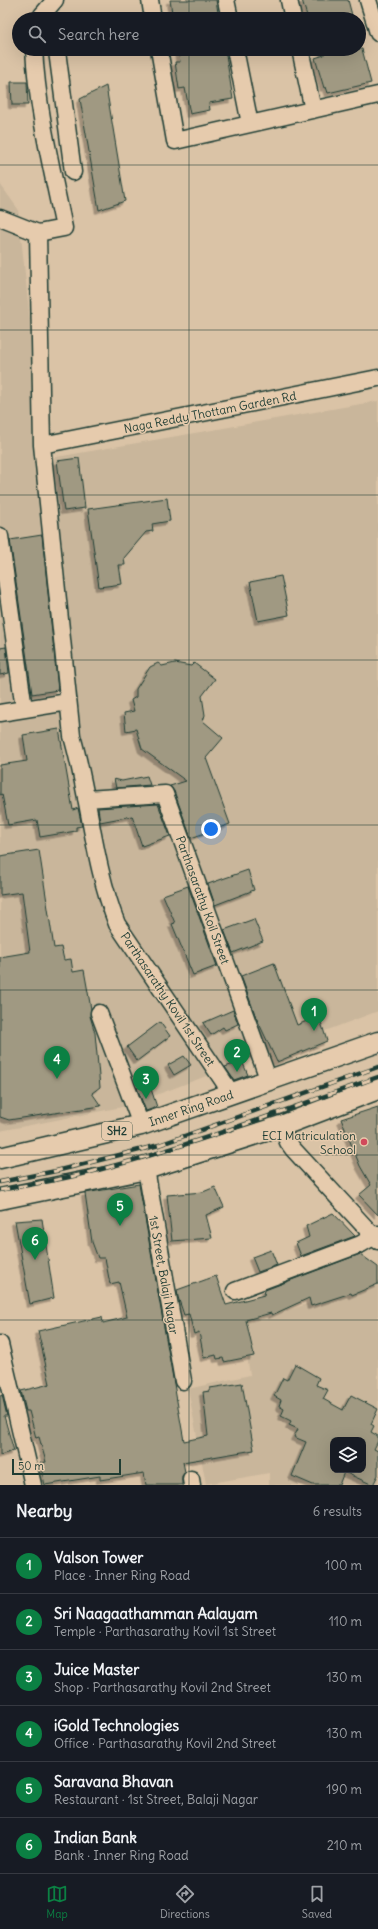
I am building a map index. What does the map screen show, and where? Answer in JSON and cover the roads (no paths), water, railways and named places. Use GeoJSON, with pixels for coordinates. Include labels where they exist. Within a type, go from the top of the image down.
{"type":"FeatureCollection","features":[{"type":"Feature","properties":{"kind":"main road","name":"Inner Ring Road"},"geometry":{"type":"LineString","coordinates":[[0,1158],[141,1125],[378,1042]]}},
{"type":"Feature","properties":{"kind":"main road"},"geometry":{"type":"LineString","coordinates":[[0,1200],[146,1169],[281,1126],[378,1089]]}},
{"type":"Feature","properties":{"kind":"street"},"geometry":{"type":"LineString","coordinates":[[45,12],[55,0]]}},
{"type":"Feature","properties":{"kind":"street"},"geometry":{"type":"LineString","coordinates":[[150,0],[152,12]]}},
{"type":"Feature","properties":{"kind":"street"},"geometry":{"type":"LineString","coordinates":[[226,0],[229,12]]}},
{"type":"Feature","properties":{"kind":"street"},"geometry":{"type":"LineString","coordinates":[[289,0],[292,12]]}},
{"type":"Feature","properties":{"kind":"street"},"geometry":{"type":"LineString","coordinates":[[368,0],[378,33]]}},
{"type":"Feature","properties":{"kind":"street"},"geometry":{"type":"LineString","coordinates":[[0,218],[38,233],[64,228],[42,118],[35,74],[34,56]]}},
{"type":"Feature","properties":{"kind":"street"},"geometry":{"type":"LineString","coordinates":[[58,56],[74,172]]}},
{"type":"Feature","properties":{"kind":"street"},"geometry":{"type":"LineString","coordinates":[[160,56],[175,141],[378,95]]}},
{"type":"Feature","properties":{"kind":"street"},"geometry":{"type":"LineString","coordinates":[[237,56],[250,124]]}},
{"type":"Feature","properties":{"kind":"street"},"geometry":{"type":"LineString","coordinates":[[302,56],[314,110]]}},
{"type":"Feature","properties":{"kind":"street","name":"Parthasarathy Kovil 1st Street"},"geometry":{"type":"LineString","coordinates":[[38,233],[42,445],[72,736],[80,766],[90,825],[108,901],[117,924],[232,1094]]}},
{"type":"Feature","properties":{"kind":"street","name":"Naga Reddy Thottam Garden Rd"},"geometry":{"type":"LineString","coordinates":[[42,445],[378,378]]}},
{"type":"Feature","properties":{"kind":"street"},"geometry":{"type":"LineString","coordinates":[[0,536],[24,709]]}},
{"type":"Feature","properties":{"kind":"street"},"geometry":{"type":"LineString","coordinates":[[0,713],[68,702]]}},
{"type":"Feature","properties":{"kind":"street","name":"Parthasarathy Koil Street"},"geometry":{"type":"LineString","coordinates":[[86,799],[165,794],[269,1081]]}},
{"type":"Feature","properties":{"kind":"street"},"geometry":{"type":"LineString","coordinates":[[99,1013],[141,1125]]}},
{"type":"Feature","properties":{"kind":"street"},"geometry":{"type":"LineString","coordinates":[[235,1291],[377,1238],[293,1149],[281,1126]]}},
{"type":"Feature","properties":{"kind":"street","name":"1st Street, Balaji Nagar"},"geometry":{"type":"LineString","coordinates":[[146,1169],[183,1381]]}},
{"type":"Feature","properties":{"kind":"street"},"geometry":{"type":"LineString","coordinates":[[0,1344],[4,1380],[33,1485]]}},
{"type":"Feature","properties":{"kind":"railway"},"geometry":{"type":"LineString","coordinates":[[0,1182],[56,1171],[159,1145],[378,1067]]}},
{"type":"Feature","properties":{"kind":"railway"},"geometry":{"type":"LineString","coordinates":[[0,1190],[74,1176],[169,1150],[378,1077]]}},
{"type":"Feature","properties":{"kind":"place","name":"Valson Tower"},"geometry":{"type":"Point","coordinates":[314,1031]}},
{"type":"Feature","properties":{"kind":"place","name":"Sri Naagaathamman Aalayam"},"geometry":{"type":"Point","coordinates":[237,1072]}},
{"type":"Feature","properties":{"kind":"place","name":"iGold Technologies"},"geometry":{"type":"Point","coordinates":[57,1079]}},
{"type":"Feature","properties":{"kind":"place","name":"Juice Master"},"geometry":{"type":"Point","coordinates":[146,1099]}},
{"type":"Feature","properties":{"kind":"place","name":"ECI Matriculation School"},"geometry":{"type":"Point","coordinates":[364,1142]}},
{"type":"Feature","properties":{"kind":"place","name":"Saravana Bhavan"},"geometry":{"type":"Point","coordinates":[120,1226]}},
{"type":"Feature","properties":{"kind":"place","name":"Indian Bank"},"geometry":{"type":"Point","coordinates":[35,1260]}}]}
